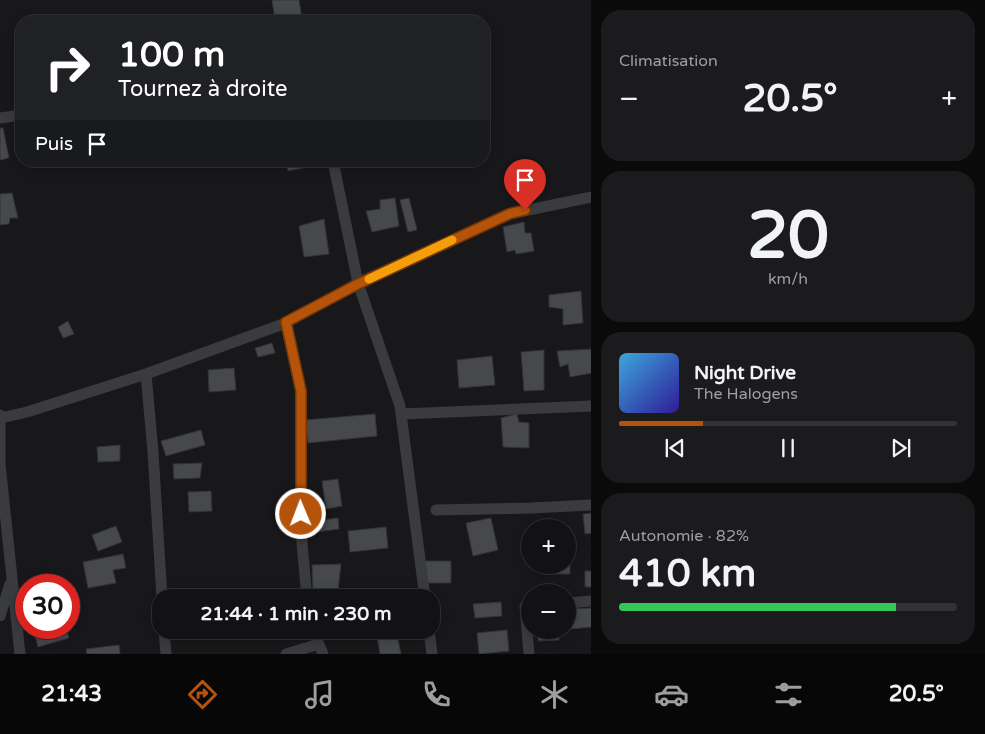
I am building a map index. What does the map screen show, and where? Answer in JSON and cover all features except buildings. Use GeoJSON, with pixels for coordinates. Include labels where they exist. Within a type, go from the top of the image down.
{"type":"FeatureCollection","features":[{"type":"Feature","properties":{"kind":"street"},"geometry":{"type":"LineString","coordinates":[[0,118],[15,116]]}},
{"type":"Feature","properties":{"kind":"street"},"geometry":{"type":"LineString","coordinates":[[334,167],[358,284],[400,406],[423,589]]}},
{"type":"Feature","properties":{"kind":"street"},"geometry":{"type":"LineString","coordinates":[[20,654],[0,464],[0,416],[27,412],[146,374],[286,322],[358,284],[509,214],[591,197]]}},
{"type":"Feature","properties":{"kind":"street"},"geometry":{"type":"LineString","coordinates":[[286,322],[301,391],[302,544],[306,589]]}},
{"type":"Feature","properties":{"kind":"street"},"geometry":{"type":"LineString","coordinates":[[146,374],[161,589]]}},
{"type":"Feature","properties":{"kind":"street"},"geometry":{"type":"LineString","coordinates":[[401,414],[591,406]]}},
{"type":"Feature","properties":{"kind":"street"},"geometry":{"type":"LineString","coordinates":[[436,510],[591,505]]}},
{"type":"Feature","properties":{"kind":"street"},"geometry":{"type":"LineString","coordinates":[[0,616],[12,580]]}},
{"type":"Feature","properties":{"kind":"street"},"geometry":{"type":"LineString","coordinates":[[576,602],[591,601]]}},
{"type":"Feature","properties":{"kind":"street"},"geometry":{"type":"LineString","coordinates":[[165,639],[166,654]]}},
{"type":"Feature","properties":{"kind":"street"},"geometry":{"type":"LineString","coordinates":[[430,639],[432,654]]}},
{"type":"Feature","properties":{"kind":"street"},"geometry":{"type":"LineString","coordinates":[[527,639],[529,654]]}},
{"type":"Feature","properties":{"kind":"street"},"geometry":{"type":"LineString","coordinates":[[286,654],[321,649]]}},
{"type":"Feature","properties":{"kind":"slow traffic"},"geometry":{"type":"LineString","coordinates":[[369,279],[452,240]]}},
{"type":"Feature","properties":{"kind":"route"},"geometry":{"type":"LineString","coordinates":[[301,514],[301,391],[286,322],[358,284],[509,214],[525,210]]}}]}
